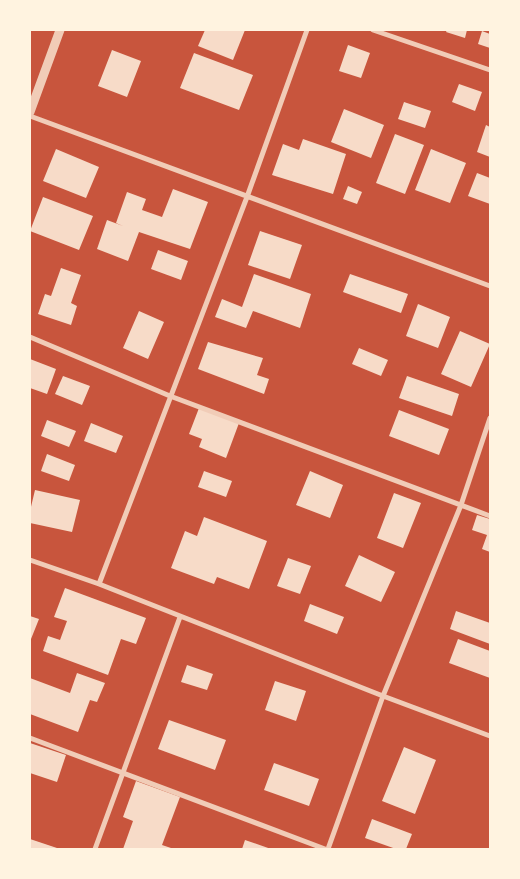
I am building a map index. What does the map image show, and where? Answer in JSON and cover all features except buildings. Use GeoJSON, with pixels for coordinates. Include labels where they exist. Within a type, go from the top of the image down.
{"type":"FeatureCollection","features":[{"type":"Feature","properties":{"kind":"street"},"geometry":{"type":"LineString","coordinates":[[30,112],[60,30]]}},
{"type":"Feature","properties":{"kind":"street"},"geometry":{"type":"LineString","coordinates":[[99,584],[247,197],[307,30]]}},
{"type":"Feature","properties":{"kind":"street"},"geometry":{"type":"LineString","coordinates":[[373,30],[490,70]]}},
{"type":"Feature","properties":{"kind":"street"},"geometry":{"type":"LineString","coordinates":[[30,116],[490,286]]}},
{"type":"Feature","properties":{"kind":"street"},"geometry":{"type":"LineString","coordinates":[[30,337],[170,396],[490,516]]}},
{"type":"Feature","properties":{"kind":"street"},"geometry":{"type":"LineString","coordinates":[[30,738],[326,849],[383,696],[460,505],[490,418]]}},
{"type":"Feature","properties":{"kind":"street"},"geometry":{"type":"LineString","coordinates":[[30,560],[99,584],[490,736]]}},
{"type":"Feature","properties":{"kind":"street"},"geometry":{"type":"LineString","coordinates":[[95,849],[180,617]]}}]}
